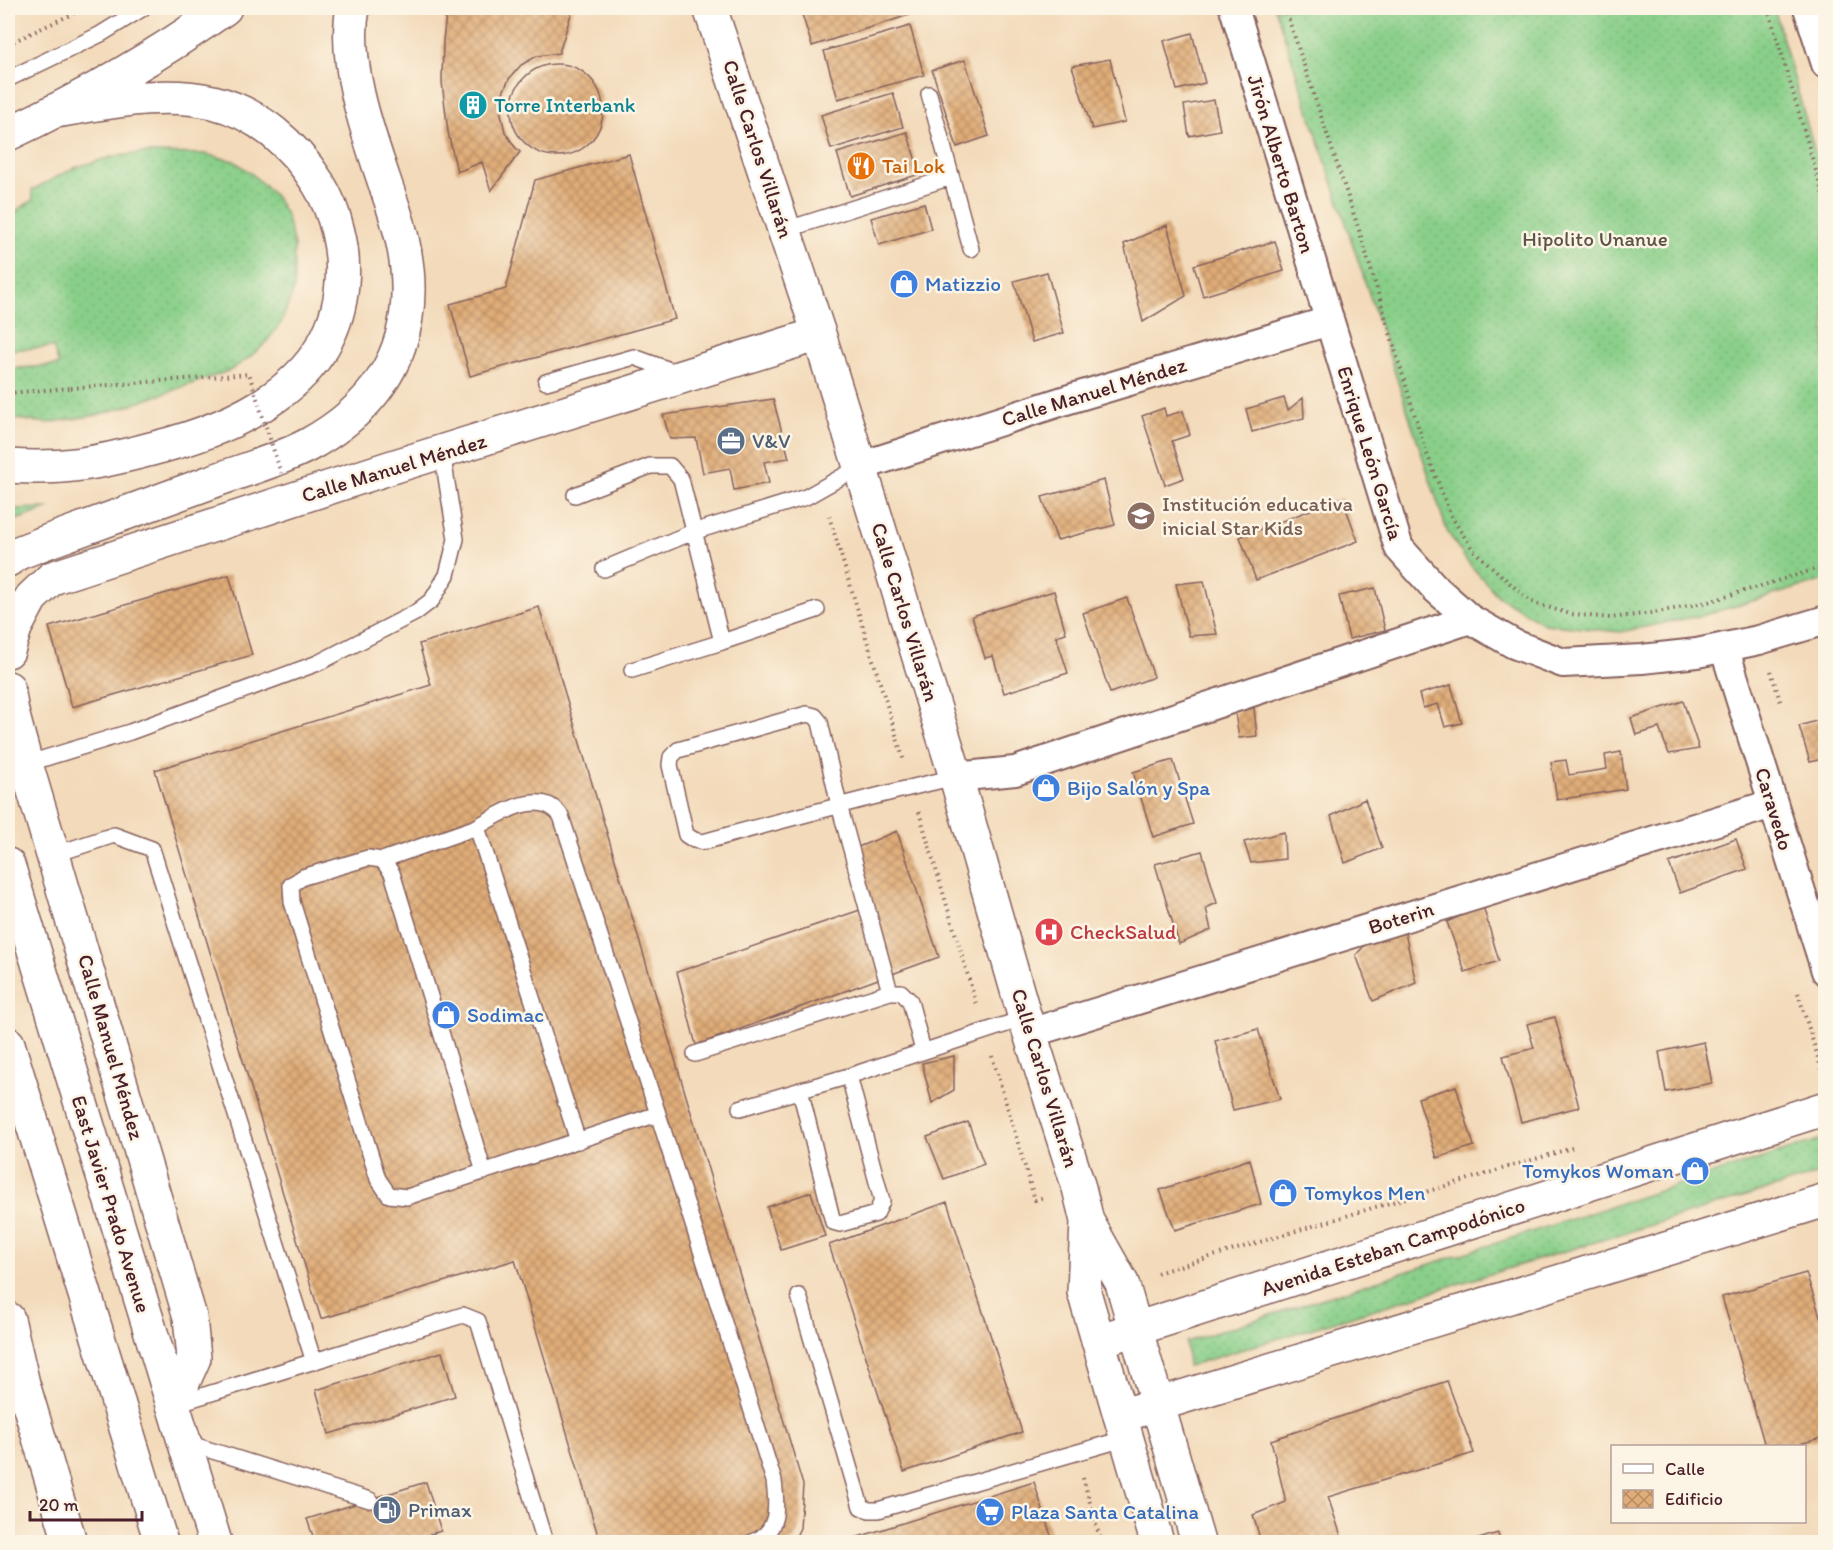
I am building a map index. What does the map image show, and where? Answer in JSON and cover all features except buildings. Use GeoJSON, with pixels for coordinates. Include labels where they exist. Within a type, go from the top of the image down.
{"type":"FeatureCollection","features":[{"type":"Feature","properties":{"kind":"main road"},"geometry":{"type":"LineString","coordinates":[[8,134],[152,58],[225,8]]}},
{"type":"Feature","properties":{"kind":"main road"},"geometry":{"type":"LineString","coordinates":[[8,560],[40,544],[307,446],[349,417],[382,383],[399,345],[407,313],[406,260],[402,233],[357,90],[351,37],[353,8]]}},
{"type":"Feature","properties":{"kind":"main road","name":"Calle Carlos Villarán"},"geometry":{"type":"LineString","coordinates":[[710,8],[861,466],[956,777],[1087,1221],[1122,1283],[1198,1542]]}},
{"type":"Feature","properties":{"kind":"main road"},"geometry":{"type":"LineString","coordinates":[[8,466],[61,468],[96,464],[212,431],[240,419],[284,390],[317,356],[333,325],[342,292],[343,270],[340,243],[324,192],[297,155],[267,126],[240,111],[213,102],[178,97],[138,98],[55,111]]}},
{"type":"Feature","properties":{"kind":"main road","name":"Calle Manuel Méndez"},"geometry":{"type":"LineString","coordinates":[[8,651],[15,628],[31,598],[52,578],[442,452],[819,334]]}},
{"type":"Feature","properties":{"kind":"main road","name":"Calle Manuel Méndez"},"geometry":{"type":"LineString","coordinates":[[8,688],[26,764],[190,1317],[194,1358],[173,1405]]}},
{"type":"Feature","properties":{"kind":"main road","name":"East Javier Prado Avenue"},"geometry":{"type":"LineString","coordinates":[[8,865],[215,1542]]}},
{"type":"Feature","properties":{"kind":"main road"},"geometry":{"type":"LineString","coordinates":[[8,1044],[161,1542]]}},
{"type":"Feature","properties":{"kind":"main road","name":"Avenida Esteban Campodónico"},"geometry":{"type":"LineString","coordinates":[[1098,1341],[1826,1108]]}},
{"type":"Feature","properties":{"kind":"main road"},"geometry":{"type":"LineString","coordinates":[[1127,1438],[1157,1404],[1826,1200]]}},
{"type":"Feature","properties":{"kind":"main road","name":"Calle Carlos Villarán"},"geometry":{"type":"LineString","coordinates":[[1087,1221],[1084,1292],[1157,1542]]}},
{"type":"Feature","properties":{"kind":"main road"},"geometry":{"type":"LineString","coordinates":[[8,1319],[23,1384],[70,1542]]}},
{"type":"Feature","properties":{"kind":"street","name":"Jirón Alberto Barton"},"geometry":{"type":"LineString","coordinates":[[1234,8],[1329,321]]}},
{"type":"Feature","properties":{"kind":"street"},"geometry":{"type":"LineString","coordinates":[[1808,8],[1826,64]]}},
{"type":"Feature","properties":{"kind":"street","name":"Calle Manuel Méndez"},"geometry":{"type":"LineString","coordinates":[[861,466],[1066,400],[1329,321]]}},
{"type":"Feature","properties":{"kind":"street","name":"Enrique León García"},"geometry":{"type":"LineString","coordinates":[[1329,321],[1399,548],[1436,589],[1470,619],[1514,644],[1563,663],[1642,659],[1697,653],[1759,640],[1826,620]]}},
{"type":"Feature","properties":{"kind":"street"},"geometry":{"type":"LineString","coordinates":[[956,777],[1015,771],[1470,619]]}},
{"type":"Feature","properties":{"kind":"street","name":"Caravedo"},"geometry":{"type":"LineString","coordinates":[[1724,647],[1826,971]]}},
{"type":"Feature","properties":{"kind":"street","name":"Boterin"},"geometry":{"type":"LineString","coordinates":[[1028,1026],[1772,804]]}},
{"type":"Feature","properties":{"kind":"lane"},"geometry":{"type":"LineString","coordinates":[[8,79],[101,33],[143,8]]}},
{"type":"Feature","properties":{"kind":"lane"},"geometry":{"type":"LineString","coordinates":[[929,94],[971,249]]}},
{"type":"Feature","properties":{"kind":"lane"},"geometry":{"type":"LineString","coordinates":[[784,230],[951,177]]}},
{"type":"Feature","properties":{"kind":"lane"},"geometry":{"type":"LineString","coordinates":[[546,382],[634,357],[687,376]]}},
{"type":"Feature","properties":{"kind":"lane"},"geometry":{"type":"LineString","coordinates":[[26,764],[130,732],[318,663],[415,613],[432,600],[447,575],[456,538],[442,452]]}},
{"type":"Feature","properties":{"kind":"lane"},"geometry":{"type":"LineString","coordinates":[[575,495],[650,466],[670,466],[681,479],[722,642]]}},
{"type":"Feature","properties":{"kind":"lane"},"geometry":{"type":"LineString","coordinates":[[604,569],[693,532],[806,497],[861,466]]}},
{"type":"Feature","properties":{"kind":"lane"},"geometry":{"type":"LineString","coordinates":[[632,670],[818,610]]}},
{"type":"Feature","properties":{"kind":"lane"},"geometry":{"type":"LineString","coordinates":[[890,992],[839,805],[820,722],[814,716],[807,714],[678,750],[671,757],[670,765],[686,835],[703,842],[839,805],[956,777]]}},
{"type":"Feature","properties":{"kind":"lane"},"geometry":{"type":"LineString","coordinates":[[658,1114],[407,1197],[389,1195],[378,1179],[292,902],[291,885],[314,873],[368,858],[382,860],[477,827],[501,812],[540,801],[554,806],[561,816],[658,1114],[774,1481],[778,1507],[774,1524],[760,1540],[752,1542]]}},
{"type":"Feature","properties":{"kind":"lane"},"geometry":{"type":"LineString","coordinates":[[477,827],[578,1141]]}},
{"type":"Feature","properties":{"kind":"lane"},"geometry":{"type":"LineString","coordinates":[[53,855],[114,835],[152,849],[314,1362]]}},
{"type":"Feature","properties":{"kind":"lane"},"geometry":{"type":"LineString","coordinates":[[382,860],[392,873],[484,1172]]}},
{"type":"Feature","properties":{"kind":"lane"},"geometry":{"type":"LineString","coordinates":[[695,1054],[890,992],[901,992],[910,1000],[923,1051]]}},
{"type":"Feature","properties":{"kind":"lane"},"geometry":{"type":"LineString","coordinates":[[740,1108],[849,1076],[984,1031],[1028,1026]]}},
{"type":"Feature","properties":{"kind":"lane"},"geometry":{"type":"LineString","coordinates":[[800,1090],[832,1222],[840,1224],[876,1214],[882,1201],[849,1076]]}},
{"type":"Feature","properties":{"kind":"lane"},"geometry":{"type":"LineString","coordinates":[[799,1296],[861,1507],[878,1510],[1127,1438]]}},
{"type":"Feature","properties":{"kind":"lane"},"geometry":{"type":"LineString","coordinates":[[173,1405],[463,1315],[478,1321],[545,1542]]}},
{"type":"Feature","properties":{"kind":"lane"},"geometry":{"type":"LineString","coordinates":[[184,1442],[370,1500]]}},
{"type":"Feature","properties":{"kind":"path"},"geometry":{"type":"LineString","coordinates":[[8,44],[87,8]]}},
{"type":"Feature","properties":{"kind":"path"},"geometry":{"type":"LineString","coordinates":[[1285,8],[1360,233],[1424,446],[1451,516],[1473,550],[1531,602],[1570,614],[1610,618],[1653,613],[1708,602],[1826,567]]}},
{"type":"Feature","properties":{"kind":"path"},"geometry":{"type":"LineString","coordinates":[[1768,8],[1826,205]]}},
{"type":"Feature","properties":{"kind":"path"},"geometry":{"type":"LineString","coordinates":[[8,393],[249,374],[281,473]]}},
{"type":"Feature","properties":{"kind":"path"},"geometry":{"type":"LineString","coordinates":[[820,490],[912,787],[1035,1200],[1079,1188]]}},
{"type":"Feature","properties":{"kind":"path"},"geometry":{"type":"LineString","coordinates":[[1122,1283],[1582,1145]]}},
{"type":"Feature","properties":{"kind":"path"},"geometry":{"type":"LineString","coordinates":[[1101,1542],[1083,1476],[1127,1438]]}},
{"type":"Feature","properties":{"kind":"path"},"geometry":{"type":"LineString","coordinates":[[8,1538],[9,1542]]}},
{"type":"Feature","properties":{"kind":"green space","name":"Hipolito Unanue"},"geometry":{"type":"Polygon","coordinates":[[[1275,8],[1774,8],[1825,187],[1825,580],[1704,615],[1620,632],[1544,624],[1498,596],[1466,560],[1447,531],[1275,8]]]}},
{"type":"Feature","properties":{"kind":"green space"},"geometry":{"type":"Polygon","coordinates":[[[144,153],[205,154],[234,161],[275,196],[286,214],[294,245],[294,289],[281,323],[264,345],[231,370],[131,405],[97,415],[47,423],[8,418],[8,369],[59,365],[53,347],[8,350],[8,216],[33,200],[32,190],[74,168],[111,157],[144,153]]]}},
{"type":"Feature","properties":{"kind":"green space"},"geometry":{"type":"Polygon","coordinates":[[[50,508],[13,521],[8,523],[8,509],[50,508]]]}},
{"type":"Feature","properties":{"kind":"green space"},"geometry":{"type":"Polygon","coordinates":[[[1825,1138],[1825,1172],[1188,1366],[1186,1342],[1825,1138]]]}},
{"type":"Feature","properties":{"kind":"place","name":"Torre Interbank"},"geometry":{"type":"Point","coordinates":[473,105]}},
{"type":"Feature","properties":{"kind":"place","name":"Tai Lok"},"geometry":{"type":"Point","coordinates":[861,166]}},
{"type":"Feature","properties":{"kind":"place","name":"Matizzio"},"geometry":{"type":"Point","coordinates":[904,284]}},
{"type":"Feature","properties":{"kind":"place","name":"V&V"},"geometry":{"type":"Point","coordinates":[731,441]}},
{"type":"Feature","properties":{"kind":"place","name":"Institución educativa inicial Star Kids"},"geometry":{"type":"Point","coordinates":[1141,516]}},
{"type":"Feature","properties":{"kind":"place","name":"Bijo Salón y Spa"},"geometry":{"type":"Point","coordinates":[1046,788]}},
{"type":"Feature","properties":{"kind":"place","name":"CheckSalud"},"geometry":{"type":"Point","coordinates":[1049,932]}},
{"type":"Feature","properties":{"kind":"place","name":"Sodimac"},"geometry":{"type":"Point","coordinates":[446,1015]}},
{"type":"Feature","properties":{"kind":"place","name":"Tomykos Woman"},"geometry":{"type":"Point","coordinates":[1695,1171]}},
{"type":"Feature","properties":{"kind":"place","name":"Tomykos Men"},"geometry":{"type":"Point","coordinates":[1283,1193]}},
{"type":"Feature","properties":{"kind":"place","name":"Primax"},"geometry":{"type":"Point","coordinates":[387,1510]}},
{"type":"Feature","properties":{"kind":"place","name":"Plaza Santa Catalina"},"geometry":{"type":"Point","coordinates":[990,1512]}}]}
